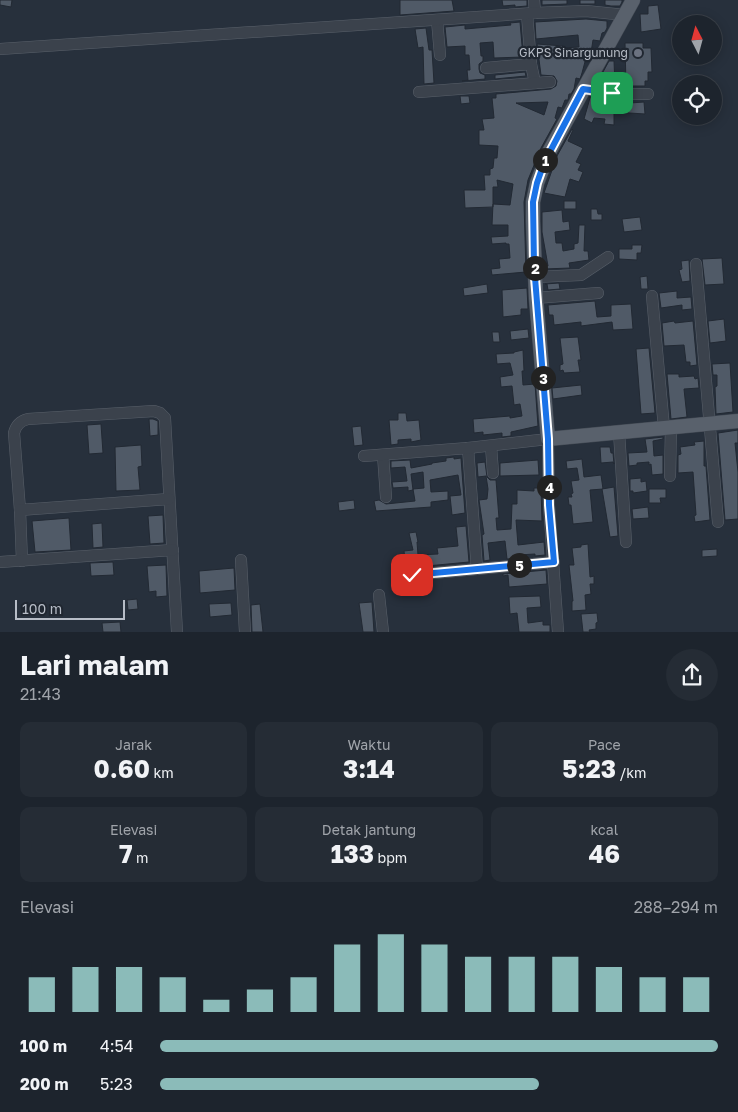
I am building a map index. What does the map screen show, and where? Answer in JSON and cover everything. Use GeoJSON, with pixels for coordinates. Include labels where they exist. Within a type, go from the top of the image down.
{"type":"FeatureCollection","features":[{"type":"Feature","properties":{"kind":"main road"},"geometry":{"type":"LineString","coordinates":[[633,0],[549,152],[537,183],[533,202],[536,298],[548,439],[738,421]]}},
{"type":"Feature","properties":{"kind":"street"},"geometry":{"type":"LineString","coordinates":[[534,0],[531,13],[530,64],[534,83]]}},
{"type":"Feature","properties":{"kind":"street"},"geometry":{"type":"LineString","coordinates":[[0,49],[531,13],[577,6],[595,11],[625,15]]}},
{"type":"Feature","properties":{"kind":"street"},"geometry":{"type":"LineString","coordinates":[[437,20],[440,55]]}},
{"type":"Feature","properties":{"kind":"street"},"geometry":{"type":"LineString","coordinates":[[486,68],[530,64]]}},
{"type":"Feature","properties":{"kind":"street"},"geometry":{"type":"LineString","coordinates":[[419,92],[550,82]]}},
{"type":"Feature","properties":{"kind":"street"},"geometry":{"type":"LineString","coordinates":[[583,89],[623,94],[648,94]]}},
{"type":"Feature","properties":{"kind":"street"},"geometry":{"type":"LineString","coordinates":[[535,277],[581,274],[608,257]]}},
{"type":"Feature","properties":{"kind":"street"},"geometry":{"type":"LineString","coordinates":[[696,264],[718,522]]}},
{"type":"Feature","properties":{"kind":"street"},"geometry":{"type":"LineString","coordinates":[[536,298],[598,293]]}},
{"type":"Feature","properties":{"kind":"street"},"geometry":{"type":"LineString","coordinates":[[652,296],[668,428],[670,476]]}},
{"type":"Feature","properties":{"kind":"street"},"geometry":{"type":"LineString","coordinates":[[22,560],[14,433],[18,424],[28,419],[154,411],[160,413],[165,418],[177,632]]}},
{"type":"Feature","properties":{"kind":"street"},"geometry":{"type":"LineString","coordinates":[[619,432],[626,542]]}},
{"type":"Feature","properties":{"kind":"street"},"geometry":{"type":"LineString","coordinates":[[364,456],[491,446],[548,439],[549,505],[558,632]]}},
{"type":"Feature","properties":{"kind":"street"},"geometry":{"type":"LineString","coordinates":[[491,446],[493,473]]}},
{"type":"Feature","properties":{"kind":"street"},"geometry":{"type":"LineString","coordinates":[[468,448],[477,569]]}},
{"type":"Feature","properties":{"kind":"street"},"geometry":{"type":"LineString","coordinates":[[383,455],[386,497]]}},
{"type":"Feature","properties":{"kind":"street"},"geometry":{"type":"LineString","coordinates":[[20,510],[169,499]]}},
{"type":"Feature","properties":{"kind":"street"},"geometry":{"type":"LineString","coordinates":[[0,562],[172,550]]}},
{"type":"Feature","properties":{"kind":"street"},"geometry":{"type":"LineString","coordinates":[[241,560],[245,632]]}},
{"type":"Feature","properties":{"kind":"street"},"geometry":{"type":"LineString","coordinates":[[412,575],[554,562]]}},
{"type":"Feature","properties":{"kind":"street"},"geometry":{"type":"LineString","coordinates":[[379,595],[383,632]]}},
{"type":"Feature","properties":{"kind":"building"},"geometry":{"type":"Polygon","coordinates":[[[0,0],[12,0],[11,7],[0,5],[0,0]]]}},
{"type":"Feature","properties":{"kind":"building"},"geometry":{"type":"Polygon","coordinates":[[[400,0],[452,0],[454,11],[400,15],[400,0]]]}},
{"type":"Feature","properties":{"kind":"building"},"geometry":{"type":"Polygon","coordinates":[[[502,0],[527,0],[527,6],[503,6],[502,0]]]}},
{"type":"Feature","properties":{"kind":"building"},"geometry":{"type":"Polygon","coordinates":[[[542,0],[567,0],[567,4],[542,5],[542,0]]]}},
{"type":"Feature","properties":{"kind":"building"},"geometry":{"type":"Polygon","coordinates":[[[580,0],[595,0],[595,4],[580,4],[580,0]]]}},
{"type":"Feature","properties":{"kind":"building"},"geometry":{"type":"Polygon","coordinates":[[[605,0],[622,0],[622,2],[620,6],[611,6],[605,5],[605,0]]]}},
{"type":"Feature","properties":{"kind":"building"},"geometry":{"type":"Polygon","coordinates":[[[658,5],[661,29],[641,32],[640,14],[648,14],[648,6],[658,5]]]}},
{"type":"Feature","properties":{"kind":"building"},"geometry":{"type":"Polygon","coordinates":[[[586,19],[607,21],[607,28],[602,33],[600,41],[593,40],[590,59],[586,58],[580,79],[576,78],[574,89],[569,94],[568,100],[565,100],[562,108],[558,107],[555,118],[557,119],[541,148],[528,180],[524,202],[526,272],[492,275],[491,269],[500,268],[499,259],[510,258],[509,244],[492,244],[491,237],[508,236],[508,225],[492,225],[493,207],[465,208],[464,190],[485,190],[484,175],[490,175],[494,158],[497,158],[498,146],[479,145],[479,130],[484,130],[482,119],[494,118],[492,98],[496,98],[496,94],[551,89],[556,86],[557,81],[554,76],[541,75],[537,44],[563,46],[563,48],[579,47],[578,35],[536,39],[535,22],[586,19]],[[548,102],[516,103],[544,115],[548,102]],[[497,180],[498,187],[493,187],[493,204],[510,205],[513,184],[497,180]]]}},
{"type":"Feature","properties":{"kind":"building"},"geometry":{"type":"Polygon","coordinates":[[[520,22],[523,57],[494,58],[493,42],[480,43],[483,61],[479,64],[479,69],[480,73],[485,75],[485,79],[462,81],[468,80],[467,70],[470,70],[469,55],[465,55],[465,46],[447,47],[445,27],[465,25],[465,29],[511,25],[510,23],[520,22]]]}},
{"type":"Feature","properties":{"kind":"building"},"geometry":{"type":"Polygon","coordinates":[[[426,28],[429,50],[432,50],[434,83],[424,84],[423,47],[418,48],[415,29],[426,28]]]}},
{"type":"Feature","properties":{"kind":"building"},"geometry":{"type":"Polygon","coordinates":[[[625,43],[643,43],[643,48],[651,48],[652,72],[648,72],[648,81],[645,81],[645,86],[626,86],[625,43]]]}},
{"type":"Feature","properties":{"kind":"building"},"geometry":{"type":"Polygon","coordinates":[[[609,61],[614,61],[615,85],[597,83],[609,61]]]}},
{"type":"Feature","properties":{"kind":"building"},"geometry":{"type":"Polygon","coordinates":[[[525,72],[526,76],[495,79],[495,75],[525,72]]]}},
{"type":"Feature","properties":{"kind":"building"},"geometry":{"type":"Polygon","coordinates":[[[460,96],[469,96],[470,103],[461,104],[460,96]]]}},
{"type":"Feature","properties":{"kind":"building"},"geometry":{"type":"Polygon","coordinates":[[[589,97],[630,103],[644,102],[645,114],[614,112],[614,125],[604,124],[605,119],[594,118],[592,123],[584,119],[589,97]]]}},
{"type":"Feature","properties":{"kind":"building"},"geometry":{"type":"Polygon","coordinates":[[[572,129],[568,141],[583,148],[576,162],[581,164],[578,170],[583,172],[579,182],[570,179],[565,197],[544,193],[557,156],[572,129]]]}},
{"type":"Feature","properties":{"kind":"building"},"geometry":{"type":"Polygon","coordinates":[[[564,201],[576,201],[576,209],[564,209],[564,201]]]}},
{"type":"Feature","properties":{"kind":"building"},"geometry":{"type":"Polygon","coordinates":[[[591,209],[597,209],[598,214],[602,214],[602,220],[591,220],[591,209]]]}},
{"type":"Feature","properties":{"kind":"building"},"geometry":{"type":"Polygon","coordinates":[[[562,210],[563,222],[569,221],[570,230],[555,232],[556,243],[562,243],[563,251],[574,249],[574,244],[578,243],[579,225],[585,225],[584,251],[588,251],[589,260],[569,263],[570,268],[544,269],[544,266],[548,266],[542,232],[542,212],[562,210]]]}},
{"type":"Feature","properties":{"kind":"building"},"geometry":{"type":"Polygon","coordinates":[[[640,217],[642,230],[624,232],[622,219],[640,217]]]}},
{"type":"Feature","properties":{"kind":"building"},"geometry":{"type":"Polygon","coordinates":[[[632,245],[642,245],[641,253],[637,253],[637,260],[619,259],[619,249],[632,249],[632,245]]]}},
{"type":"Feature","properties":{"kind":"building"},"geometry":{"type":"Polygon","coordinates":[[[722,258],[724,284],[705,285],[702,259],[722,258]]]}},
{"type":"Feature","properties":{"kind":"building"},"geometry":{"type":"Polygon","coordinates":[[[689,260],[690,281],[682,282],[679,270],[682,269],[681,261],[689,260]]]}},
{"type":"Feature","properties":{"kind":"building"},"geometry":{"type":"Polygon","coordinates":[[[647,276],[648,289],[641,289],[640,277],[647,276]]]}},
{"type":"Feature","properties":{"kind":"building"},"geometry":{"type":"Polygon","coordinates":[[[559,283],[560,289],[548,290],[547,284],[545,284],[559,283]]]}},
{"type":"Feature","properties":{"kind":"building"},"geometry":{"type":"Polygon","coordinates":[[[487,284],[488,293],[464,296],[463,288],[487,284]]]}},
{"type":"Feature","properties":{"kind":"building"},"geometry":{"type":"Polygon","coordinates":[[[527,288],[528,309],[521,309],[521,315],[503,317],[502,290],[527,288]]]}},
{"type":"Feature","properties":{"kind":"building"},"geometry":{"type":"Polygon","coordinates":[[[677,291],[677,298],[691,297],[692,309],[682,310],[682,305],[661,308],[659,293],[677,291]]]}},
{"type":"Feature","properties":{"kind":"building"},"geometry":{"type":"Polygon","coordinates":[[[595,301],[597,317],[611,316],[611,305],[631,304],[633,329],[613,330],[612,322],[581,326],[581,322],[554,325],[553,315],[549,315],[548,305],[595,301]]]}},
{"type":"Feature","properties":{"kind":"building"},"geometry":{"type":"Polygon","coordinates":[[[724,319],[726,341],[710,343],[708,321],[724,319]]]}},
{"type":"Feature","properties":{"kind":"building"},"geometry":{"type":"Polygon","coordinates":[[[674,321],[675,323],[693,321],[697,365],[690,366],[690,362],[686,362],[684,345],[664,346],[662,323],[674,321]]]}},
{"type":"Feature","properties":{"kind":"building"},"geometry":{"type":"Polygon","coordinates":[[[528,329],[529,338],[511,340],[510,331],[528,329]]]}},
{"type":"Feature","properties":{"kind":"building"},"geometry":{"type":"Polygon","coordinates":[[[492,332],[499,332],[500,342],[493,342],[492,332]]]}},
{"type":"Feature","properties":{"kind":"building"},"geometry":{"type":"Polygon","coordinates":[[[578,337],[581,360],[578,360],[580,372],[564,373],[563,370],[560,371],[560,365],[563,364],[560,338],[578,337]]]}},
{"type":"Feature","properties":{"kind":"building"},"geometry":{"type":"Polygon","coordinates":[[[649,348],[655,413],[641,414],[636,349],[649,348]]]}},
{"type":"Feature","properties":{"kind":"building"},"geometry":{"type":"Polygon","coordinates":[[[523,350],[523,385],[535,384],[538,426],[511,432],[511,436],[502,437],[502,433],[483,435],[483,432],[474,433],[473,419],[522,416],[520,404],[514,405],[512,386],[501,387],[500,377],[513,375],[510,363],[497,364],[496,354],[514,353],[523,350]]]}},
{"type":"Feature","properties":{"kind":"building"},"geometry":{"type":"Polygon","coordinates":[[[730,363],[733,412],[716,414],[715,387],[717,386],[717,375],[713,375],[712,364],[730,363]]]}},
{"type":"Feature","properties":{"kind":"building"},"geometry":{"type":"Polygon","coordinates":[[[667,374],[679,374],[679,377],[694,376],[695,379],[698,378],[699,388],[684,389],[687,417],[671,419],[667,374]]]}},
{"type":"Feature","properties":{"kind":"building"},"geometry":{"type":"Polygon","coordinates":[[[581,385],[582,395],[553,399],[552,388],[581,385]]]}},
{"type":"Feature","properties":{"kind":"building"},"geometry":{"type":"Polygon","coordinates":[[[398,413],[406,413],[407,421],[419,420],[421,440],[411,442],[411,439],[398,440],[398,444],[391,445],[389,420],[398,420],[398,413]]]}},
{"type":"Feature","properties":{"kind":"building"},"geometry":{"type":"Polygon","coordinates":[[[149,419],[158,421],[158,435],[150,436],[149,419]]]}},
{"type":"Feature","properties":{"kind":"building"},"geometry":{"type":"Polygon","coordinates":[[[101,424],[103,453],[89,454],[87,425],[101,424]]]}},
{"type":"Feature","properties":{"kind":"building"},"geometry":{"type":"Polygon","coordinates":[[[361,426],[363,445],[354,446],[352,427],[361,426]]]}},
{"type":"Feature","properties":{"kind":"building"},"geometry":{"type":"Polygon","coordinates":[[[738,430],[738,443],[735,443],[738,472],[738,519],[725,520],[718,433],[738,430]]]}},
{"type":"Feature","properties":{"kind":"building"},"geometry":{"type":"Polygon","coordinates":[[[663,437],[663,439],[653,441],[654,456],[663,455],[663,474],[652,475],[649,462],[629,466],[628,453],[647,452],[645,439],[663,437]]]}},
{"type":"Feature","properties":{"kind":"building"},"geometry":{"type":"Polygon","coordinates":[[[704,441],[704,466],[706,466],[710,520],[695,522],[693,472],[678,473],[678,455],[681,454],[680,447],[695,445],[694,442],[704,441]]]}},
{"type":"Feature","properties":{"kind":"building"},"geometry":{"type":"Polygon","coordinates":[[[141,445],[142,466],[138,467],[140,490],[116,491],[115,447],[141,445]]]}},
{"type":"Feature","properties":{"kind":"building"},"geometry":{"type":"Polygon","coordinates":[[[600,447],[610,447],[611,453],[613,453],[614,464],[613,462],[601,463],[600,447]]]}},
{"type":"Feature","properties":{"kind":"building"},"geometry":{"type":"Polygon","coordinates":[[[454,457],[454,459],[461,458],[465,513],[452,515],[450,496],[461,495],[458,475],[430,480],[431,492],[448,491],[448,500],[431,502],[431,507],[376,511],[374,501],[379,500],[386,504],[415,501],[413,489],[424,488],[423,472],[411,474],[413,490],[408,491],[408,487],[393,488],[392,482],[407,481],[405,467],[391,468],[391,461],[410,460],[411,468],[446,461],[446,458],[454,457]]]}},
{"type":"Feature","properties":{"kind":"building"},"geometry":{"type":"Polygon","coordinates":[[[582,459],[584,477],[601,475],[603,489],[590,490],[593,522],[573,524],[568,497],[572,497],[571,494],[573,493],[571,481],[579,480],[577,468],[567,469],[566,461],[582,459]]]}},
{"type":"Feature","properties":{"kind":"building"},"geometry":{"type":"Polygon","coordinates":[[[538,460],[539,475],[500,476],[500,463],[538,460]]]}},
{"type":"Feature","properties":{"kind":"building"},"geometry":{"type":"Polygon","coordinates":[[[485,462],[487,477],[490,480],[496,480],[499,518],[496,518],[497,530],[511,529],[512,504],[517,504],[517,490],[534,491],[534,488],[541,488],[542,521],[516,520],[518,545],[544,542],[545,555],[518,555],[519,558],[507,559],[505,541],[488,543],[490,560],[484,561],[482,535],[484,534],[479,500],[487,499],[488,489],[486,476],[478,477],[477,463],[485,462]]]}},
{"type":"Feature","properties":{"kind":"building"},"geometry":{"type":"Polygon","coordinates":[[[641,478],[641,482],[646,481],[647,491],[633,493],[633,491],[630,491],[630,479],[641,478]]]}},
{"type":"Feature","properties":{"kind":"building"},"geometry":{"type":"Polygon","coordinates":[[[614,487],[618,536],[610,537],[602,489],[614,487]]]}},
{"type":"Feature","properties":{"kind":"building"},"geometry":{"type":"Polygon","coordinates":[[[649,489],[666,489],[666,498],[660,498],[661,503],[649,503],[649,489]]]}},
{"type":"Feature","properties":{"kind":"building"},"geometry":{"type":"Polygon","coordinates":[[[354,500],[355,509],[339,511],[338,502],[354,500]]]}},
{"type":"Feature","properties":{"kind":"building"},"geometry":{"type":"Polygon","coordinates":[[[648,507],[649,518],[633,519],[632,509],[648,507]]]}},
{"type":"Feature","properties":{"kind":"building"},"geometry":{"type":"Polygon","coordinates":[[[163,515],[164,543],[150,544],[148,516],[163,515]]]}},
{"type":"Feature","properties":{"kind":"building"},"geometry":{"type":"Polygon","coordinates":[[[69,518],[71,550],[35,552],[32,521],[69,518]]]}},
{"type":"Feature","properties":{"kind":"building"},"geometry":{"type":"Polygon","coordinates":[[[102,523],[103,547],[93,548],[92,524],[102,523]]]}},
{"type":"Feature","properties":{"kind":"building"},"geometry":{"type":"Polygon","coordinates":[[[466,526],[469,562],[406,568],[404,551],[413,550],[409,533],[416,532],[418,555],[438,554],[437,548],[458,546],[456,527],[466,526]]]}},
{"type":"Feature","properties":{"kind":"building"},"geometry":{"type":"Polygon","coordinates":[[[588,544],[590,577],[594,576],[594,584],[590,584],[591,594],[585,595],[586,610],[572,611],[573,601],[569,565],[574,565],[572,548],[588,544]]]}},
{"type":"Feature","properties":{"kind":"building"},"geometry":{"type":"Polygon","coordinates":[[[717,549],[717,556],[702,557],[702,550],[717,549]]]}},
{"type":"Feature","properties":{"kind":"building"},"geometry":{"type":"Polygon","coordinates":[[[113,562],[114,575],[91,576],[90,563],[113,562]]]}},
{"type":"Feature","properties":{"kind":"building"},"geometry":{"type":"Polygon","coordinates":[[[166,565],[167,596],[156,597],[156,591],[149,592],[147,566],[166,565]]]}},
{"type":"Feature","properties":{"kind":"building"},"geometry":{"type":"Polygon","coordinates":[[[234,568],[235,590],[200,593],[199,571],[234,568]]]}},
{"type":"Feature","properties":{"kind":"building"},"geometry":{"type":"Polygon","coordinates":[[[546,570],[547,584],[509,587],[508,575],[503,576],[503,574],[546,570]]]}},
{"type":"Feature","properties":{"kind":"building"},"geometry":{"type":"Polygon","coordinates":[[[540,596],[541,607],[527,608],[528,623],[543,621],[543,625],[550,625],[550,632],[519,632],[517,613],[510,614],[509,597],[540,596]]]}},
{"type":"Feature","properties":{"kind":"building"},"geometry":{"type":"Polygon","coordinates":[[[137,599],[138,609],[128,610],[127,600],[137,599]]]}},
{"type":"Feature","properties":{"kind":"building"},"geometry":{"type":"Polygon","coordinates":[[[372,602],[374,632],[363,632],[359,603],[372,602]]]}},
{"type":"Feature","properties":{"kind":"building"},"geometry":{"type":"Polygon","coordinates":[[[231,603],[232,615],[210,617],[209,604],[231,603]]]}},
{"type":"Feature","properties":{"kind":"building"},"geometry":{"type":"Polygon","coordinates":[[[260,604],[263,632],[252,632],[251,605],[260,604]]]}},
{"type":"Feature","properties":{"kind":"building"},"geometry":{"type":"Polygon","coordinates":[[[597,613],[598,622],[596,623],[596,629],[589,630],[590,632],[583,632],[581,614],[597,613]]]}},
{"type":"Feature","properties":{"kind":"building"},"geometry":{"type":"Polygon","coordinates":[[[120,622],[121,632],[103,632],[102,623],[120,622]]]}},
{"type":"Feature","properties":{"kind":"place","name":"GKPS Sinargunung"},"geometry":{"type":"Point","coordinates":[638,53]}},
{"type":"Feature","properties":{"kind":"route"},"geometry":{"type":"LineString","coordinates":[[412,575],[554,562],[549,505],[548,439],[534,265],[533,202],[544,163],[583,89],[612,93]]}}]}
